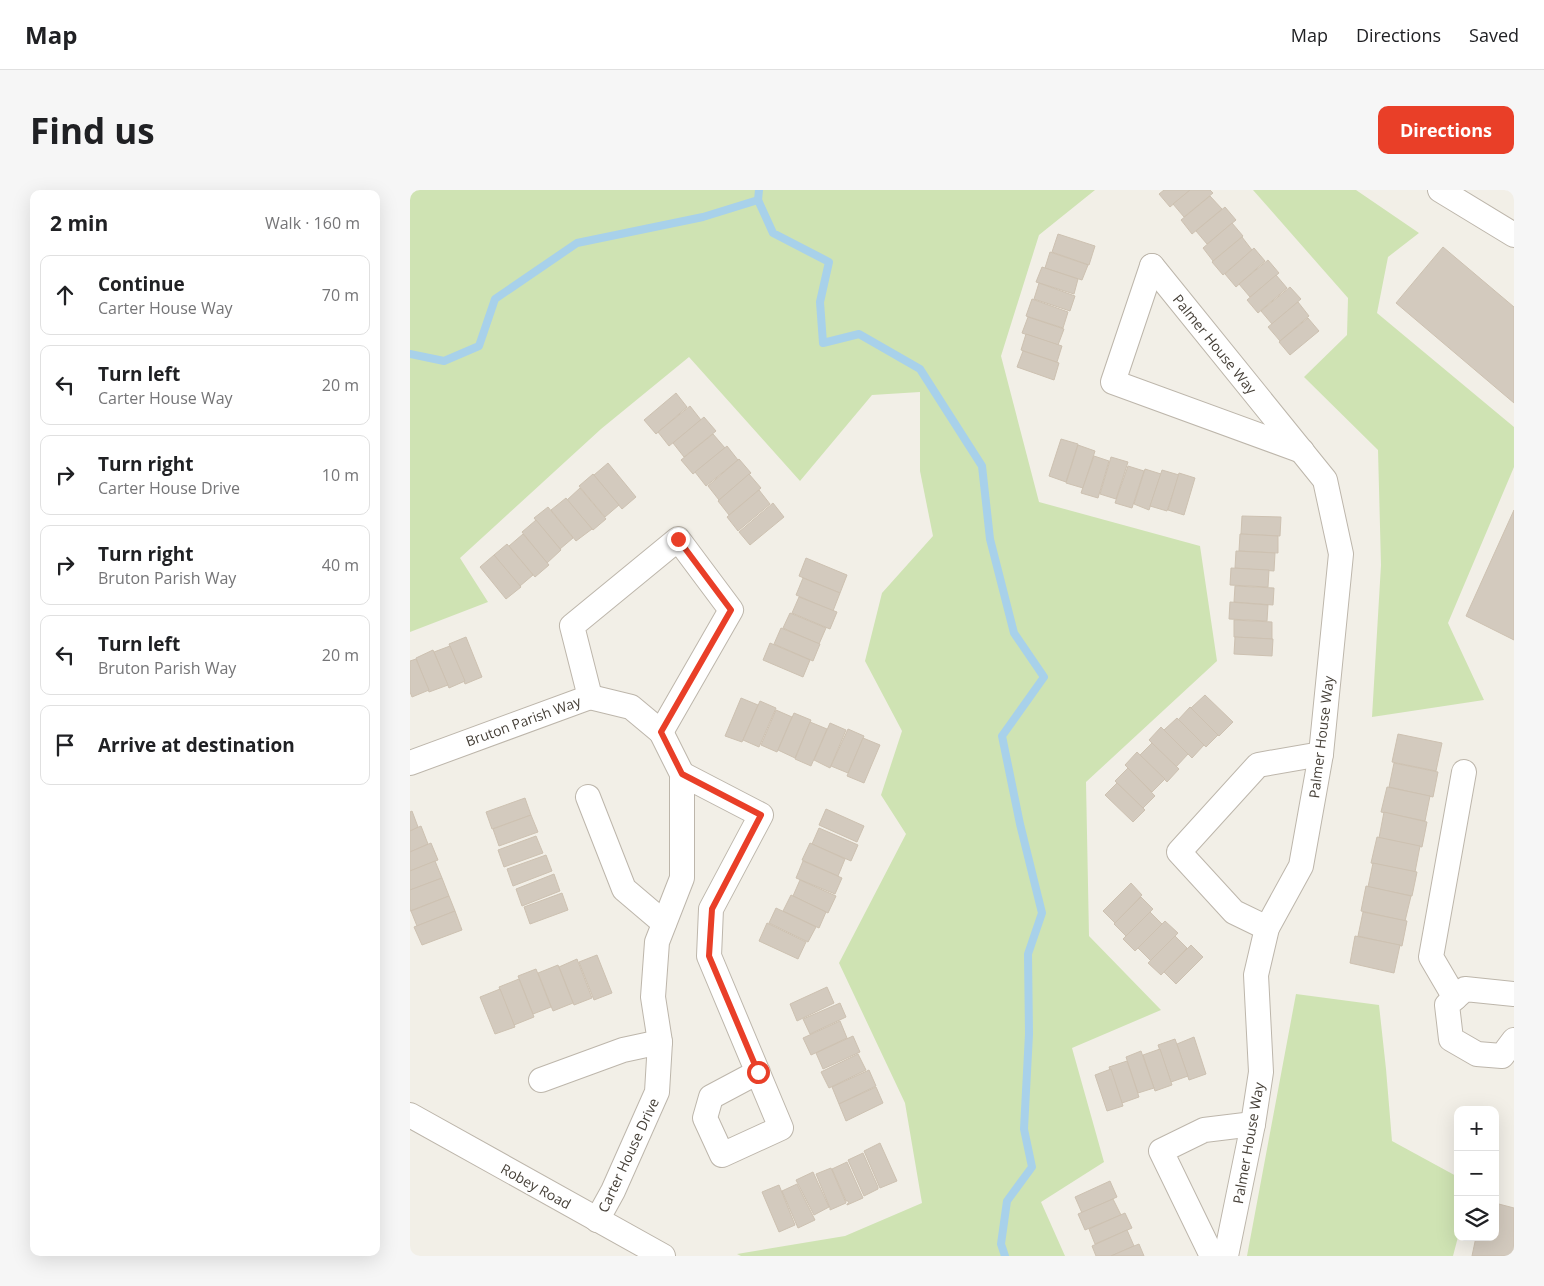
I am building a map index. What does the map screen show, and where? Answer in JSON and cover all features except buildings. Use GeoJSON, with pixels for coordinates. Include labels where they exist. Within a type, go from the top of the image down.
{"type":"FeatureCollection","features":[{"type":"Feature","properties":{"kind":"street"},"geometry":{"type":"LineString","coordinates":[[1440,190],[1514,235]]}},
{"type":"Feature","properties":{"kind":"street","name":"Palmer House Way"},"geometry":{"type":"LineString","coordinates":[[1226,1256],[1253,1124],[1261,1072],[1256,975],[1267,928],[1301,866],[1321,754],[1341,554],[1326,480],[1152,266],[1113,382],[1302,451]]}},
{"type":"Feature","properties":{"kind":"street","name":"Bruton Parish Way"},"geometry":{"type":"LineString","coordinates":[[410,763],[590,697],[572,626],[678,539],[731,610],[661,732]]}},
{"type":"Feature","properties":{"kind":"street","name":"Carter House Drive"},"geometry":{"type":"LineString","coordinates":[[590,697],[631,707],[661,732],[682,774],[682,878],[657,942],[653,997],[660,1042],[657,1092],[613,1191],[597,1220]]}},
{"type":"Feature","properties":{"kind":"street"},"geometry":{"type":"LineString","coordinates":[[1267,928],[1234,912],[1179,852],[1258,765],[1321,754]]}},
{"type":"Feature","properties":{"kind":"street"},"geometry":{"type":"LineString","coordinates":[[1455,998],[1431,957],[1464,772]]}},
{"type":"Feature","properties":{"kind":"street"},"geometry":{"type":"LineString","coordinates":[[682,774],[761,815],[712,909],[709,956],[758,1072]]}},
{"type":"Feature","properties":{"kind":"street"},"geometry":{"type":"LineString","coordinates":[[588,797],[624,889],[664,923]]}},
{"type":"Feature","properties":{"kind":"street"},"geometry":{"type":"LineString","coordinates":[[1514,994],[1465,989],[1448,1005],[1451,1039],[1477,1054],[1502,1056],[1514,1040]]}},
{"type":"Feature","properties":{"kind":"street"},"geometry":{"type":"LineString","coordinates":[[541,1080],[623,1050],[660,1042]]}},
{"type":"Feature","properties":{"kind":"street","name":"Robey Road"},"geometry":{"type":"LineString","coordinates":[[410,1115],[663,1256]]}},
{"type":"Feature","properties":{"kind":"street"},"geometry":{"type":"LineString","coordinates":[[1212,1256],[1161,1151],[1204,1130],[1253,1124]]}},
{"type":"Feature","properties":{"kind":"green space"},"geometry":{"type":"Polygon","coordinates":[[[410,190],[1095,190],[1039,235],[1001,356],[1039,502],[1200,546],[1217,661],[1086,782],[1089,936],[1161,1010],[1072,1048],[1104,1162],[1041,1202],[1065,1256],[741,1256],[737,1254],[845,1236],[922,1203],[905,1103],[839,963],[906,834],[881,795],[902,731],[865,661],[882,593],[933,536],[920,471],[920,392],[872,395],[800,481],[689,357],[601,429],[460,558],[488,602],[410,632],[410,190]]]}},
{"type":"Feature","properties":{"kind":"green space"},"geometry":{"type":"Polygon","coordinates":[[[1253,190],[1356,190],[1419,233],[1388,257],[1377,313],[1514,427],[1514,467],[1448,623],[1484,700],[1372,717],[1381,565],[1378,450],[1304,377],[1347,335],[1348,298],[1253,190]]]}},
{"type":"Feature","properties":{"kind":"green space"},"geometry":{"type":"Polygon","coordinates":[[[1296,994],[1379,1005],[1392,1141],[1454,1175],[1454,1241],[1457,1241],[1453,1256],[1247,1256],[1296,994]]]}},
{"type":"Feature","properties":{"kind":"waterway"},"geometry":{"type":"LineString","coordinates":[[410,354],[444,361],[479,346],[495,299],[577,243],[703,217],[758,200],[759,190]]}},
{"type":"Feature","properties":{"kind":"waterway"},"geometry":{"type":"LineString","coordinates":[[758,200],[773,233],[829,262],[820,302],[823,343],[859,334],[920,369],[982,466],[990,539],[1014,633],[1044,677],[1002,736],[1020,824],[1042,913],[1028,954],[1029,1034],[1024,1129],[1032,1167],[1007,1201],[1001,1244],[1005,1256]]}},
{"type":"Feature","properties":{"kind":"route"},"geometry":{"type":"LineString","coordinates":[[678,539],[731,610],[661,732],[682,774],[761,815],[712,909],[709,956],[758,1072]]}}]}
